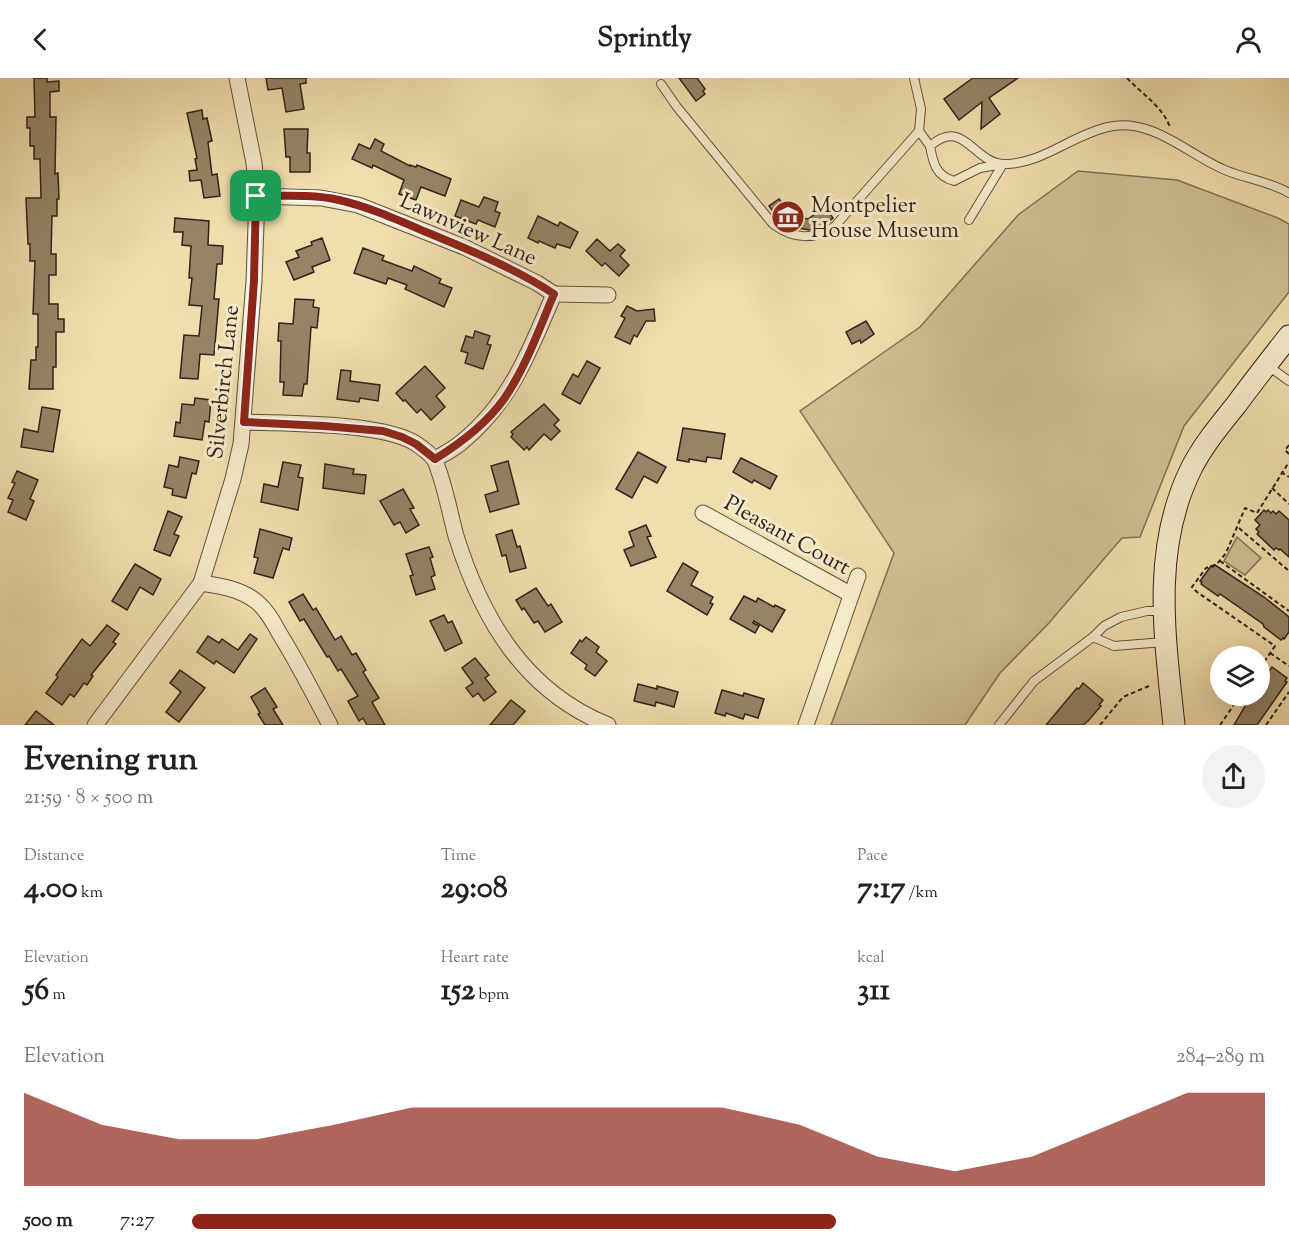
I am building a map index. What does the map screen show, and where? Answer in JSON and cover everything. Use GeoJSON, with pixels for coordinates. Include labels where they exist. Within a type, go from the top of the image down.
{"type":"FeatureCollection","features":[{"type":"Feature","properties":{"kind":"main road"},"geometry":{"type":"LineString","coordinates":[[1174,725],[1164,642],[1163,611],[1165,554],[1176,503],[1192,467],[1211,436],[1289,336]]}},
{"type":"Feature","properties":{"kind":"street","name":"Silverbirch Lane"},"geometry":{"type":"LineString","coordinates":[[95,725],[201,583],[233,479],[244,422],[254,280],[256,196],[254,163],[237,78]]}},
{"type":"Feature","properties":{"kind":"street","name":"Lawnview Lane"},"geometry":{"type":"LineString","coordinates":[[256,196],[321,198],[339,200],[358,206],[464,247],[537,283],[554,294]]}},
{"type":"Feature","properties":{"kind":"street"},"geometry":{"type":"LineString","coordinates":[[435,459],[461,443],[503,399],[528,353],[554,294],[608,296]]}},
{"type":"Feature","properties":{"kind":"street"},"geometry":{"type":"LineString","coordinates":[[244,422],[383,431],[416,444],[435,459],[456,536],[472,583],[496,629],[522,663],[555,695],[608,725]]}},
{"type":"Feature","properties":{"kind":"street","name":"Pleasant Court"},"geometry":{"type":"LineString","coordinates":[[703,513],[850,594]]}},
{"type":"Feature","properties":{"kind":"street"},"geometry":{"type":"LineString","coordinates":[[806,725],[858,576]]}},
{"type":"Feature","properties":{"kind":"street"},"geometry":{"type":"LineString","coordinates":[[201,583],[243,593],[258,603],[270,617],[290,650],[330,725]]}},
{"type":"Feature","properties":{"kind":"lane"},"geometry":{"type":"LineString","coordinates":[[914,78],[921,109],[920,131],[930,146],[936,169],[943,178],[954,182],[980,168],[1024,162],[1094,131],[1115,126],[1134,126],[1148,129],[1222,169],[1272,184],[1289,193]]}},
{"type":"Feature","properties":{"kind":"lane"},"geometry":{"type":"LineString","coordinates":[[661,84],[772,224],[799,237],[819,235],[835,226],[920,131]]}},
{"type":"Feature","properties":{"kind":"lane"},"geometry":{"type":"LineString","coordinates":[[930,146],[943,136],[958,137],[987,158],[1003,164]]}},
{"type":"Feature","properties":{"kind":"lane"},"geometry":{"type":"LineString","coordinates":[[969,220],[1003,164]]}},
{"type":"Feature","properties":{"kind":"lane"},"geometry":{"type":"LineString","coordinates":[[1266,365],[1289,381]]}},
{"type":"Feature","properties":{"kind":"lane"},"geometry":{"type":"LineString","coordinates":[[999,725],[1034,681],[1093,637],[1104,626],[1121,617],[1147,611],[1163,611]]}},
{"type":"Feature","properties":{"kind":"lane"},"geometry":{"type":"LineString","coordinates":[[1093,637],[1114,646],[1164,642]]}},
{"type":"Feature","properties":{"kind":"path"},"geometry":{"type":"LineString","coordinates":[[1126,78],[1167,118],[1177,144]]}},
{"type":"Feature","properties":{"kind":"path"},"geometry":{"type":"LineString","coordinates":[[1289,445],[1285,450],[1289,454]]}},
{"type":"Feature","properties":{"kind":"path"},"geometry":{"type":"LineString","coordinates":[[1289,462],[1257,513],[1245,508],[1220,561],[1206,568],[1192,587],[1275,645],[1270,653],[1289,666]]}},
{"type":"Feature","properties":{"kind":"path"},"geometry":{"type":"LineString","coordinates":[[1281,472],[1289,477]]}},
{"type":"Feature","properties":{"kind":"path"},"geometry":{"type":"LineString","coordinates":[[1272,488],[1289,504]]}},
{"type":"Feature","properties":{"kind":"path"},"geometry":{"type":"LineString","coordinates":[[1238,527],[1289,571]]}},
{"type":"Feature","properties":{"kind":"path"},"geometry":{"type":"LineString","coordinates":[[1220,561],[1289,611]]}},
{"type":"Feature","properties":{"kind":"path"},"geometry":{"type":"LineString","coordinates":[[1100,725],[1124,697],[1149,686]]}},
{"type":"Feature","properties":{"kind":"path"},"geometry":{"type":"LineString","coordinates":[[1266,725],[1289,692]]}},
{"type":"Feature","properties":{"kind":"path"},"geometry":{"type":"LineString","coordinates":[[1220,725],[1233,706]]}},
{"type":"Feature","properties":{"kind":"shaded area"},"geometry":{"type":"Polygon","coordinates":[[[1078,171],[1177,180],[1289,224],[1289,292],[1184,426],[1140,537],[1122,538],[1048,624],[1000,673],[965,725],[831,725],[894,553],[800,411],[920,327],[1018,215],[1078,171]]]}},
{"type":"Feature","properties":{"kind":"shaded area"},"geometry":{"type":"Polygon","coordinates":[[[1237,537],[1261,558],[1245,575],[1224,561],[1237,537]]]}},
{"type":"Feature","properties":{"kind":"building"},"geometry":{"type":"Polygon","coordinates":[[[34,78],[47,78],[47,82],[59,81],[59,91],[50,92],[50,117],[56,117],[55,174],[58,173],[59,199],[57,199],[57,216],[52,216],[51,254],[56,254],[56,275],[49,275],[49,304],[58,304],[58,319],[64,319],[64,332],[56,332],[56,367],[53,367],[53,389],[29,389],[31,360],[36,360],[36,347],[38,347],[38,314],[33,314],[35,261],[30,261],[26,198],[41,198],[40,159],[34,159],[34,146],[30,146],[30,128],[27,128],[27,117],[35,117],[34,78]]]}},
{"type":"Feature","properties":{"kind":"building"},"geometry":{"type":"Polygon","coordinates":[[[266,78],[306,78],[306,83],[300,84],[304,109],[286,112],[282,88],[268,90],[266,78]]]}},
{"type":"Feature","properties":{"kind":"building"},"geometry":{"type":"Polygon","coordinates":[[[679,78],[697,78],[705,89],[703,91],[705,94],[696,101],[679,78]]]}},
{"type":"Feature","properties":{"kind":"building"},"geometry":{"type":"Polygon","coordinates":[[[973,78],[1018,78],[989,98],[1000,114],[981,129],[982,102],[959,120],[944,99],[973,78]]]}},
{"type":"Feature","properties":{"kind":"building"},"geometry":{"type":"Polygon","coordinates":[[[202,110],[203,119],[207,118],[212,141],[208,142],[212,175],[217,174],[220,196],[204,198],[201,180],[190,181],[189,171],[197,170],[195,159],[197,158],[187,113],[202,110]]]}},
{"type":"Feature","properties":{"kind":"building"},"geometry":{"type":"Polygon","coordinates":[[[284,129],[308,129],[307,153],[310,153],[310,172],[290,172],[290,157],[286,157],[284,129]]]}},
{"type":"Feature","properties":{"kind":"building"},"geometry":{"type":"Polygon","coordinates":[[[375,139],[384,144],[381,151],[410,166],[416,167],[417,165],[451,179],[445,196],[421,187],[416,200],[399,194],[404,180],[373,165],[372,168],[352,159],[359,144],[370,149],[375,139]]]}},
{"type":"Feature","properties":{"kind":"building"},"geometry":{"type":"Polygon","coordinates":[[[484,197],[498,202],[495,211],[500,213],[495,227],[478,220],[476,224],[455,216],[461,200],[479,207],[484,197]]]}},
{"type":"Feature","properties":{"kind":"building","name":"Montpelier House Museum"},"geometry":{"type":"Polygon","coordinates":[[[779,199],[791,215],[808,219],[825,207],[833,218],[823,226],[810,230],[790,227],[780,221],[769,206],[779,199]]]}},
{"type":"Feature","properties":{"kind":"building"},"geometry":{"type":"Polygon","coordinates":[[[538,216],[558,226],[560,222],[578,232],[570,248],[557,244],[555,248],[528,238],[538,216]]]}},
{"type":"Feature","properties":{"kind":"building"},"geometry":{"type":"Polygon","coordinates":[[[175,218],[209,221],[208,245],[223,246],[222,264],[217,264],[214,299],[219,299],[214,355],[200,354],[198,379],[180,378],[184,335],[199,336],[202,306],[189,305],[192,278],[189,278],[191,246],[182,245],[183,232],[174,232],[175,218]]]}},
{"type":"Feature","properties":{"kind":"building"},"geometry":{"type":"Polygon","coordinates":[[[322,238],[330,260],[312,267],[314,272],[294,280],[286,262],[299,257],[296,251],[322,238]]]}},
{"type":"Feature","properties":{"kind":"building"},"geometry":{"type":"Polygon","coordinates":[[[597,239],[610,251],[618,244],[625,250],[620,256],[629,265],[619,276],[605,263],[602,266],[586,251],[597,239]]]}},
{"type":"Feature","properties":{"kind":"building"},"geometry":{"type":"Polygon","coordinates":[[[363,248],[384,256],[382,260],[412,271],[414,266],[441,279],[439,283],[452,288],[444,307],[405,289],[407,285],[388,278],[386,284],[354,273],[363,248]]]}},
{"type":"Feature","properties":{"kind":"building"},"geometry":{"type":"Polygon","coordinates":[[[295,299],[314,300],[313,307],[319,308],[317,328],[311,327],[307,384],[304,384],[302,396],[283,395],[284,382],[280,382],[279,323],[293,324],[295,299]]]}},
{"type":"Feature","properties":{"kind":"building"},"geometry":{"type":"Polygon","coordinates":[[[627,306],[637,311],[654,309],[655,321],[646,321],[637,337],[634,335],[630,344],[615,337],[625,318],[621,316],[627,306]]]}},
{"type":"Feature","properties":{"kind":"building"},"geometry":{"type":"Polygon","coordinates":[[[866,321],[874,334],[861,343],[860,340],[852,344],[846,332],[866,321]]]}},
{"type":"Feature","properties":{"kind":"building"},"geometry":{"type":"Polygon","coordinates":[[[475,331],[490,336],[487,344],[491,345],[483,369],[465,363],[468,353],[461,351],[466,336],[473,338],[475,331]]]}},
{"type":"Feature","properties":{"kind":"building"},"geometry":{"type":"Polygon","coordinates":[[[587,361],[600,368],[580,404],[562,394],[573,374],[578,377],[587,361]]]}},
{"type":"Feature","properties":{"kind":"building"},"geometry":{"type":"Polygon","coordinates":[[[425,366],[445,388],[436,396],[445,407],[431,420],[421,409],[417,413],[396,393],[425,366]]]}},
{"type":"Feature","properties":{"kind":"building"},"geometry":{"type":"Polygon","coordinates":[[[341,370],[351,371],[350,381],[380,385],[378,401],[360,398],[359,402],[337,399],[341,370]]]}},
{"type":"Feature","properties":{"kind":"building"},"geometry":{"type":"Polygon","coordinates":[[[195,398],[211,400],[209,422],[205,421],[202,440],[174,436],[176,422],[180,423],[182,404],[194,405],[195,398]]]}},
{"type":"Feature","properties":{"kind":"building"},"geometry":{"type":"Polygon","coordinates":[[[544,404],[559,420],[554,425],[560,431],[551,440],[544,434],[529,450],[527,447],[524,450],[511,437],[513,434],[511,432],[544,404]]]}},
{"type":"Feature","properties":{"kind":"building"},"geometry":{"type":"Polygon","coordinates":[[[42,407],[60,410],[53,452],[21,447],[24,429],[38,432],[42,407]]]}},
{"type":"Feature","properties":{"kind":"building"},"geometry":{"type":"Polygon","coordinates":[[[683,428],[725,434],[721,459],[707,457],[706,462],[689,459],[689,462],[677,460],[683,428]]]}},
{"type":"Feature","properties":{"kind":"building"},"geometry":{"type":"Polygon","coordinates":[[[638,452],[666,467],[657,483],[644,476],[632,498],[616,489],[638,452]]]}},
{"type":"Feature","properties":{"kind":"building"},"geometry":{"type":"Polygon","coordinates":[[[180,457],[199,461],[196,474],[192,473],[186,498],[172,495],[173,489],[164,487],[169,465],[178,467],[180,457]]]}},
{"type":"Feature","properties":{"kind":"building"},"geometry":{"type":"Polygon","coordinates":[[[741,458],[777,476],[770,489],[754,480],[752,483],[733,472],[741,458]]]}},
{"type":"Feature","properties":{"kind":"building"},"geometry":{"type":"Polygon","coordinates":[[[508,461],[519,504],[490,512],[485,495],[498,491],[491,466],[508,461]]]}},
{"type":"Feature","properties":{"kind":"building"},"geometry":{"type":"Polygon","coordinates":[[[283,462],[301,465],[298,477],[303,478],[298,510],[261,502],[264,484],[278,487],[283,462]]]}},
{"type":"Feature","properties":{"kind":"building"},"geometry":{"type":"Polygon","coordinates":[[[325,464],[354,469],[353,474],[366,475],[364,494],[323,488],[325,464]]]}},
{"type":"Feature","properties":{"kind":"building"},"geometry":{"type":"Polygon","coordinates":[[[17,471],[38,480],[30,499],[34,501],[26,520],[8,512],[13,500],[8,498],[15,483],[12,482],[17,471]]]}},
{"type":"Feature","properties":{"kind":"building"},"geometry":{"type":"Polygon","coordinates":[[[403,489],[414,508],[410,509],[419,525],[406,533],[400,522],[394,525],[380,501],[403,489]]]}},
{"type":"Feature","properties":{"kind":"building"},"geometry":{"type":"Polygon","coordinates":[[[1264,510],[1271,513],[1273,511],[1276,514],[1279,511],[1289,520],[1289,557],[1280,549],[1274,550],[1257,534],[1259,532],[1256,529],[1260,525],[1255,520],[1264,510]]]}},
{"type":"Feature","properties":{"kind":"building"},"geometry":{"type":"Polygon","coordinates":[[[168,511],[182,517],[174,534],[179,536],[170,556],[154,550],[168,511]]]}},
{"type":"Feature","properties":{"kind":"building"},"geometry":{"type":"Polygon","coordinates":[[[646,525],[651,536],[647,537],[656,557],[631,566],[624,550],[634,546],[629,532],[646,525]]]}},
{"type":"Feature","properties":{"kind":"building"},"geometry":{"type":"Polygon","coordinates":[[[260,529],[292,538],[289,550],[283,548],[273,578],[254,573],[258,558],[254,557],[260,529]]]}},
{"type":"Feature","properties":{"kind":"building"},"geometry":{"type":"Polygon","coordinates":[[[512,530],[517,547],[520,546],[526,568],[510,572],[506,555],[502,556],[496,535],[512,530]]]}},
{"type":"Feature","properties":{"kind":"building"},"geometry":{"type":"Polygon","coordinates":[[[429,547],[433,557],[430,558],[435,575],[431,577],[435,589],[416,595],[410,576],[413,575],[406,554],[429,547]]]}},
{"type":"Feature","properties":{"kind":"building"},"geometry":{"type":"Polygon","coordinates":[[[683,563],[698,572],[691,585],[713,597],[710,603],[713,604],[707,615],[667,591],[683,563]]]}},
{"type":"Feature","properties":{"kind":"building"},"geometry":{"type":"Polygon","coordinates":[[[135,564],[161,579],[153,595],[140,587],[127,610],[112,601],[135,564]]]}},
{"type":"Feature","properties":{"kind":"building"},"geometry":{"type":"Polygon","coordinates":[[[1215,565],[1264,597],[1289,617],[1289,632],[1284,639],[1281,640],[1263,624],[1220,594],[1218,596],[1201,584],[1200,581],[1211,566],[1215,565]]]}},
{"type":"Feature","properties":{"kind":"building"},"geometry":{"type":"Polygon","coordinates":[[[536,588],[548,606],[551,604],[562,622],[545,632],[538,621],[534,623],[524,608],[522,610],[516,600],[536,588]]]}},
{"type":"Feature","properties":{"kind":"building"},"geometry":{"type":"Polygon","coordinates":[[[303,594],[313,610],[316,608],[335,640],[341,636],[352,655],[356,653],[366,670],[363,672],[379,698],[372,702],[385,725],[367,725],[363,718],[359,721],[348,701],[358,696],[341,669],[338,671],[329,656],[327,657],[304,619],[300,621],[289,602],[303,594]]]}},
{"type":"Feature","properties":{"kind":"building"},"geometry":{"type":"Polygon","coordinates":[[[744,596],[756,602],[758,598],[785,610],[772,632],[754,621],[753,623],[759,626],[755,633],[730,619],[744,596]]]}},
{"type":"Feature","properties":{"kind":"building"},"geometry":{"type":"Polygon","coordinates":[[[444,615],[448,623],[452,621],[462,643],[445,651],[430,621],[444,615]]]}},
{"type":"Feature","properties":{"kind":"building"},"geometry":{"type":"Polygon","coordinates":[[[107,625],[119,634],[113,642],[116,644],[91,675],[93,676],[87,685],[84,683],[74,697],[70,694],[62,705],[46,693],[58,677],[56,675],[82,639],[90,646],[107,625]]]}},
{"type":"Feature","properties":{"kind":"building"},"geometry":{"type":"Polygon","coordinates":[[[250,634],[257,639],[234,673],[216,661],[214,664],[197,652],[208,636],[219,643],[222,639],[238,650],[250,634]]]}},
{"type":"Feature","properties":{"kind":"building"},"geometry":{"type":"Polygon","coordinates":[[[586,637],[599,647],[596,652],[607,661],[595,676],[585,669],[587,665],[571,653],[580,640],[582,642],[586,637]]]}},
{"type":"Feature","properties":{"kind":"building"},"geometry":{"type":"Polygon","coordinates":[[[475,658],[489,675],[485,678],[496,692],[484,701],[478,693],[473,697],[466,688],[473,683],[462,668],[475,658]]]}},
{"type":"Feature","properties":{"kind":"building"},"geometry":{"type":"Polygon","coordinates":[[[1272,667],[1287,678],[1285,681],[1287,682],[1257,725],[1234,725],[1245,706],[1270,706],[1270,670],[1272,667]]]}},
{"type":"Feature","properties":{"kind":"building"},"geometry":{"type":"Polygon","coordinates":[[[180,670],[205,688],[179,722],[166,712],[181,692],[170,683],[180,670]]]}},
{"type":"Feature","properties":{"kind":"building"},"geometry":{"type":"Polygon","coordinates":[[[1083,683],[1103,700],[1099,705],[1101,706],[1088,721],[1083,725],[1046,725],[1077,688],[1079,689],[1083,683]]]}},
{"type":"Feature","properties":{"kind":"building"},"geometry":{"type":"Polygon","coordinates":[[[638,684],[678,692],[674,707],[656,702],[655,706],[634,701],[638,684]]]}},
{"type":"Feature","properties":{"kind":"building"},"geometry":{"type":"Polygon","coordinates":[[[265,688],[277,707],[273,709],[283,725],[265,725],[258,714],[260,713],[251,697],[265,688]]]}},
{"type":"Feature","properties":{"kind":"building"},"geometry":{"type":"Polygon","coordinates":[[[722,690],[764,699],[758,718],[745,714],[743,719],[726,713],[725,716],[715,713],[722,690]]]}},
{"type":"Feature","properties":{"kind":"building"},"geometry":{"type":"Polygon","coordinates":[[[511,700],[525,711],[513,725],[490,725],[511,700]]]}},
{"type":"Feature","properties":{"kind":"building"},"geometry":{"type":"Polygon","coordinates":[[[36,711],[54,725],[25,725],[36,711]]]}},
{"type":"Feature","properties":{"kind":"place","name":"Montpelier House Museum"},"geometry":{"type":"Point","coordinates":[788,217]}},
{"type":"Feature","properties":{"kind":"route"},"geometry":{"type":"LineString","coordinates":[[256,196],[321,198],[339,200],[358,206],[464,247],[537,283],[554,294],[516,378],[503,399],[483,423],[461,443],[435,459],[416,444],[383,431],[244,422],[254,280],[256,196]]}}]}
